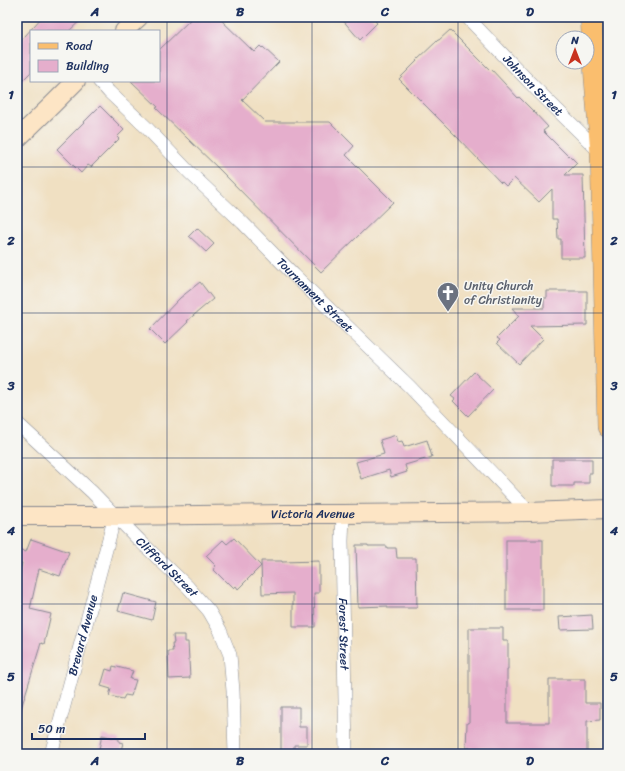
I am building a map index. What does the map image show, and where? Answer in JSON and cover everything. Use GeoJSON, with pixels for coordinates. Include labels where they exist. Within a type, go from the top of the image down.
{"type":"FeatureCollection","features":[{"type":"Feature","properties":{"kind":"main road"},"geometry":{"type":"LineString","coordinates":[[591,17],[601,153],[608,427]]}},
{"type":"Feature","properties":{"kind":"street"},"geometry":{"type":"LineString","coordinates":[[125,30],[138,17]]}},
{"type":"Feature","properties":{"kind":"street","name":"Johnson Street"},"geometry":{"type":"LineString","coordinates":[[467,17],[536,89],[601,153]]}},
{"type":"Feature","properties":{"kind":"street"},"geometry":{"type":"LineString","coordinates":[[17,139],[75,82]]}},
{"type":"Feature","properties":{"kind":"street","name":"Tournament Street"},"geometry":{"type":"LineString","coordinates":[[100,82],[190,173],[410,387],[529,512]]}},
{"type":"Feature","properties":{"kind":"street","name":"Clifford Street"},"geometry":{"type":"LineString","coordinates":[[17,423],[92,492],[188,587],[209,611],[220,630],[230,655],[235,754]]}},
{"type":"Feature","properties":{"kind":"street","name":"Victoria Avenue"},"geometry":{"type":"LineString","coordinates":[[17,516],[529,512],[608,509]]}},
{"type":"Feature","properties":{"kind":"street","name":"Forest Street"},"geometry":{"type":"LineString","coordinates":[[343,514],[342,541],[346,754]]}},
{"type":"Feature","properties":{"kind":"street","name":"Brevard Avenue"},"geometry":{"type":"LineString","coordinates":[[51,754],[115,516]]}},
{"type":"Feature","properties":{"kind":"building"},"geometry":{"type":"Polygon","coordinates":[[[42,17],[84,17],[70,30],[30,30],[42,17]]]}},
{"type":"Feature","properties":{"kind":"building"},"geometry":{"type":"Polygon","coordinates":[[[193,17],[218,17],[254,52],[260,46],[262,48],[263,47],[279,62],[242,100],[265,122],[330,122],[354,146],[346,155],[393,202],[321,272],[156,108],[158,107],[132,82],[160,82],[160,49],[193,17]]]}},
{"type":"Feature","properties":{"kind":"building"},"geometry":{"type":"Polygon","coordinates":[[[340,17],[371,17],[377,23],[360,40],[340,17]]]}},
{"type":"Feature","properties":{"kind":"building"},"geometry":{"type":"Polygon","coordinates":[[[30,30],[30,73],[17,86],[17,45],[30,30]]]}},
{"type":"Feature","properties":{"kind":"building"},"geometry":{"type":"Polygon","coordinates":[[[450,30],[534,112],[548,127],[543,131],[577,163],[565,175],[583,175],[585,258],[561,258],[561,239],[558,239],[557,219],[552,219],[552,189],[539,202],[514,178],[506,186],[502,182],[501,183],[399,79],[417,60],[450,30]]]}},
{"type":"Feature","properties":{"kind":"building"},"geometry":{"type":"Polygon","coordinates":[[[100,106],[124,130],[117,137],[119,139],[91,167],[88,165],[81,173],[57,149],[100,106]]]}},
{"type":"Feature","properties":{"kind":"building"},"geometry":{"type":"Polygon","coordinates":[[[197,228],[214,244],[206,252],[189,236],[197,228]]]}},
{"type":"Feature","properties":{"kind":"building"},"geometry":{"type":"Polygon","coordinates":[[[200,282],[213,299],[187,321],[188,322],[165,344],[150,329],[180,298],[200,282]]]}},
{"type":"Feature","properties":{"kind":"building"},"geometry":{"type":"Polygon","coordinates":[[[547,291],[587,291],[587,325],[530,326],[543,339],[519,364],[497,343],[500,340],[497,338],[519,316],[512,308],[544,308],[544,298],[547,298],[547,291]]]}},
{"type":"Feature","properties":{"kind":"building"},"geometry":{"type":"Polygon","coordinates":[[[474,372],[493,390],[468,416],[453,401],[455,399],[451,396],[474,372]]]}},
{"type":"Feature","properties":{"kind":"building"},"geometry":{"type":"Polygon","coordinates":[[[396,435],[398,442],[402,441],[404,447],[427,440],[432,457],[405,465],[407,472],[391,477],[389,470],[361,479],[356,462],[384,454],[380,440],[396,435]]]}},
{"type":"Feature","properties":{"kind":"building"},"geometry":{"type":"Polygon","coordinates":[[[552,459],[592,459],[592,473],[589,473],[589,483],[574,483],[574,486],[552,486],[552,459]]]}},
{"type":"Feature","properties":{"kind":"building"},"geometry":{"type":"Polygon","coordinates":[[[234,538],[261,566],[238,589],[236,586],[234,588],[228,582],[227,583],[214,570],[214,567],[216,566],[206,556],[223,540],[227,544],[234,538]]]}},
{"type":"Feature","properties":{"kind":"building"},"geometry":{"type":"Polygon","coordinates":[[[31,539],[69,552],[60,576],[39,569],[30,609],[51,614],[44,644],[41,643],[20,712],[17,712],[17,583],[22,563],[17,561],[17,548],[26,552],[31,539]]]}},
{"type":"Feature","properties":{"kind":"building"},"geometry":{"type":"Polygon","coordinates":[[[506,540],[543,540],[543,610],[506,610],[506,540]]]}},
{"type":"Feature","properties":{"kind":"building"},"geometry":{"type":"Polygon","coordinates":[[[356,545],[387,546],[387,548],[396,548],[397,558],[416,558],[417,608],[387,608],[387,606],[358,607],[356,545]]]}},
{"type":"Feature","properties":{"kind":"building"},"geometry":{"type":"Polygon","coordinates":[[[261,561],[319,561],[319,593],[314,593],[315,627],[293,627],[293,593],[262,594],[261,561]]]}},
{"type":"Feature","properties":{"kind":"building"},"geometry":{"type":"Polygon","coordinates":[[[123,593],[156,602],[152,620],[118,611],[123,593]]]}},
{"type":"Feature","properties":{"kind":"building"},"geometry":{"type":"Polygon","coordinates":[[[592,615],[593,629],[560,630],[559,617],[592,615]]]}},
{"type":"Feature","properties":{"kind":"building"},"geometry":{"type":"Polygon","coordinates":[[[469,628],[503,628],[503,641],[508,641],[507,723],[549,723],[549,679],[585,679],[585,703],[600,703],[600,720],[587,721],[587,754],[488,754],[488,748],[466,748],[467,723],[469,723],[469,628]]]}},
{"type":"Feature","properties":{"kind":"building"},"geometry":{"type":"Polygon","coordinates":[[[173,635],[185,635],[185,642],[188,642],[190,678],[169,679],[168,651],[173,651],[173,635]]]}},
{"type":"Feature","properties":{"kind":"building"},"geometry":{"type":"Polygon","coordinates":[[[113,666],[133,671],[130,679],[136,680],[131,696],[125,695],[123,699],[109,696],[111,689],[101,686],[106,669],[112,671],[113,666]]]}},
{"type":"Feature","properties":{"kind":"building"},"geometry":{"type":"Polygon","coordinates":[[[281,707],[299,707],[299,727],[307,727],[307,745],[294,745],[294,754],[281,754],[281,707]]]}},
{"type":"Feature","properties":{"kind":"building"},"geometry":{"type":"Polygon","coordinates":[[[102,735],[119,739],[119,742],[123,743],[120,754],[98,754],[102,735]]]}},
{"type":"Feature","properties":{"kind":"place","name":"Unity Church of Christianity"},"geometry":{"type":"Point","coordinates":[448,312]}}]}
